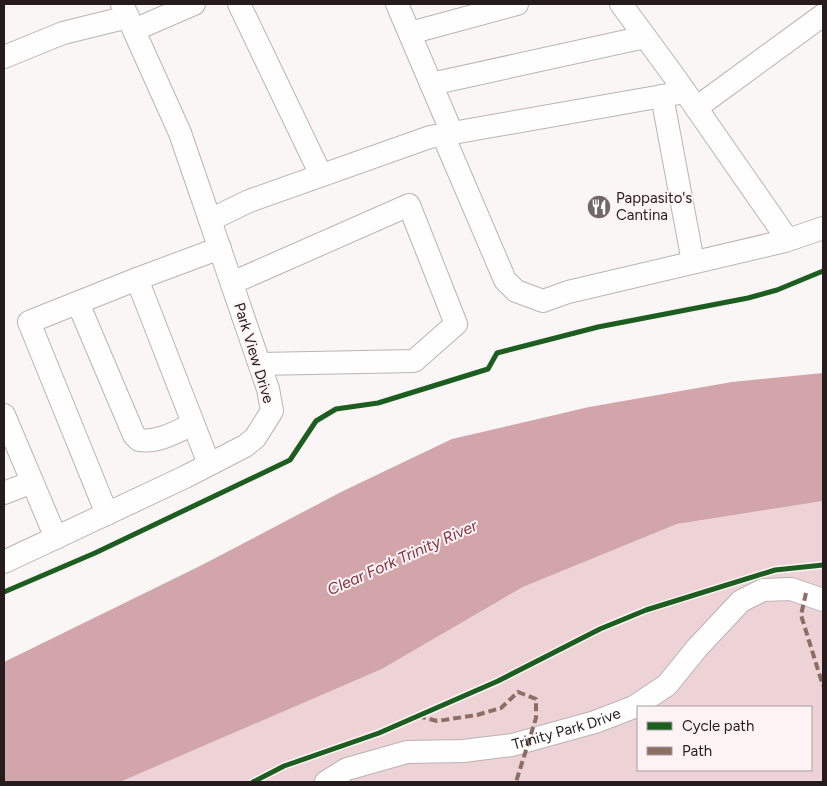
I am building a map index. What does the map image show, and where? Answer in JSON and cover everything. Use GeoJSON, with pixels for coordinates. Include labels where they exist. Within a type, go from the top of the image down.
{"type":"FeatureCollection","features":[{"type":"Feature","properties":{"kind":"street"},"geometry":{"type":"LineString","coordinates":[[4,58],[63,33],[128,17],[194,4]]}},
{"type":"Feature","properties":{"kind":"street"},"geometry":{"type":"LineString","coordinates":[[239,4],[321,175]]}},
{"type":"Feature","properties":{"kind":"street"},"geometry":{"type":"LineString","coordinates":[[397,4],[431,84],[447,134],[505,280],[516,291],[543,301],[568,292],[788,240],[823,228]]}},
{"type":"Feature","properties":{"kind":"street"},"geometry":{"type":"LineString","coordinates":[[410,33],[517,4]]}},
{"type":"Feature","properties":{"kind":"street"},"geometry":{"type":"LineString","coordinates":[[621,4],[788,240]]}},
{"type":"Feature","properties":{"kind":"street"},"geometry":{"type":"LineString","coordinates":[[210,220],[249,201],[430,137],[662,96],[690,100],[823,15]]}},
{"type":"Feature","properties":{"kind":"street","name":"Park View Drive"},"geometry":{"type":"LineString","coordinates":[[4,562],[245,446],[255,438],[272,411],[268,389],[260,364],[180,133],[128,17]]}},
{"type":"Feature","properties":{"kind":"street"},"geometry":{"type":"LineString","coordinates":[[431,84],[645,37]]}},
{"type":"Feature","properties":{"kind":"street"},"geometry":{"type":"LineString","coordinates":[[662,96],[693,262]]}},
{"type":"Feature","properties":{"kind":"street"},"geometry":{"type":"LineString","coordinates":[[232,283],[409,205],[456,324],[414,361],[260,364]]}},
{"type":"Feature","properties":{"kind":"street"},"geometry":{"type":"LineString","coordinates":[[107,514],[29,322],[220,248]]}},
{"type":"Feature","properties":{"kind":"street"},"geometry":{"type":"LineString","coordinates":[[137,280],[209,464]]}},
{"type":"Feature","properties":{"kind":"street"},"geometry":{"type":"LineString","coordinates":[[78,303],[134,435],[139,440],[146,442],[157,440],[193,424]]}},
{"type":"Feature","properties":{"kind":"street"},"geometry":{"type":"LineString","coordinates":[[4,415],[56,538]]}},
{"type":"Feature","properties":{"kind":"street"},"geometry":{"type":"LineString","coordinates":[[4,493],[32,482]]}},
{"type":"Feature","properties":{"kind":"street","name":"Trinity Park Drive"},"geometry":{"type":"LineString","coordinates":[[326,782],[347,769],[407,752],[463,751],[512,745],[595,722],[634,706],[667,685],[741,601],[763,590],[791,589],[823,600]]}},
{"type":"Feature","properties":{"kind":"shaded area"},"geometry":{"type":"Polygon","coordinates":[[[823,501],[823,782],[120,782],[382,669],[523,587],[677,524],[823,501]]]}},
{"type":"Feature","properties":{"kind":"water","name":"Clear Fork Trinity River"},"geometry":{"type":"Polygon","coordinates":[[[823,373],[823,501],[677,524],[523,587],[382,669],[120,782],[4,782],[4,662],[202,565],[343,491],[452,439],[589,407],[732,382],[823,373]]]}},
{"type":"Feature","properties":{"kind":"marked path"},"geometry":{"type":"LineString","coordinates":[[806,593],[801,615],[823,686]]}},
{"type":"Feature","properties":{"kind":"marked path"},"geometry":{"type":"LineString","coordinates":[[418,716],[437,721],[477,715],[501,708],[518,692],[536,699],[536,718],[516,782]]}},
{"type":"Feature","properties":{"kind":"cycle path"},"geometry":{"type":"LineString","coordinates":[[4,592],[95,553],[290,460],[316,421],[336,409],[378,403],[488,369],[497,353],[598,327],[748,298],[777,290],[823,271]]}},
{"type":"Feature","properties":{"kind":"cycle path"},"geometry":{"type":"LineString","coordinates":[[253,782],[284,766],[379,733],[498,681],[600,629],[646,610],[775,570],[823,565]]}},
{"type":"Feature","properties":{"kind":"place","name":"Pappasito's Cantina"},"geometry":{"type":"Point","coordinates":[599,207]}}]}
